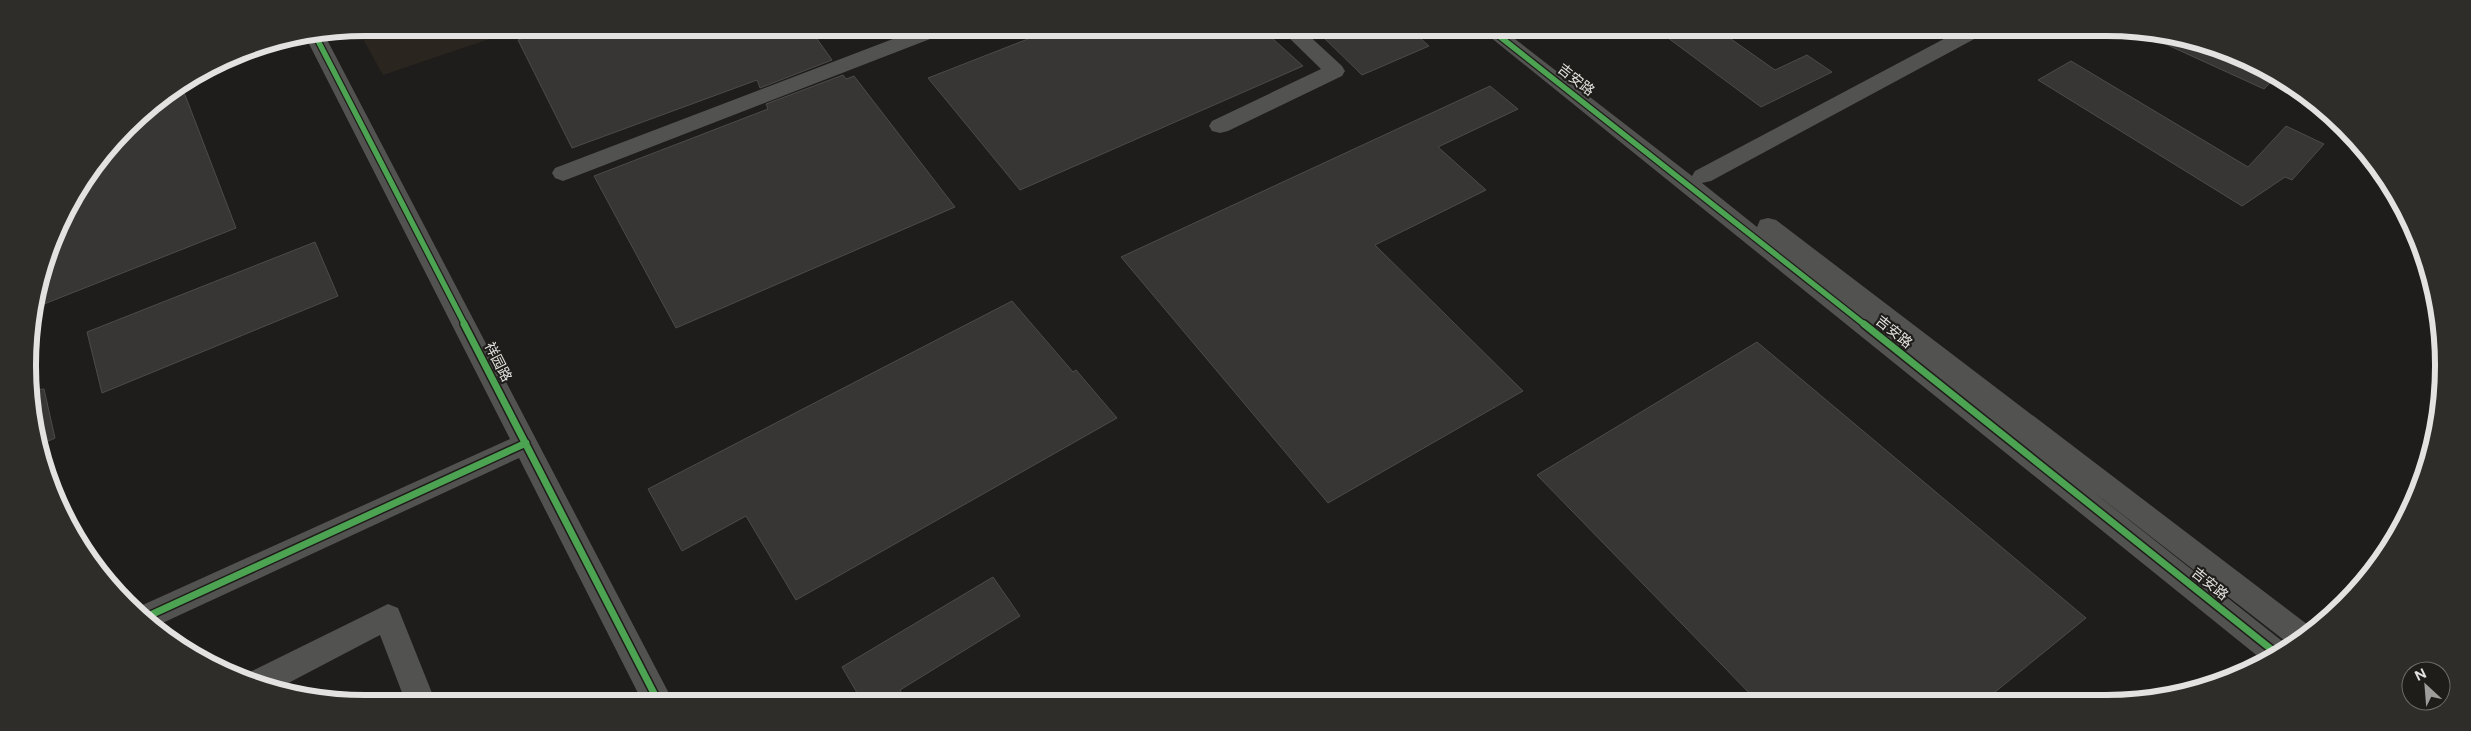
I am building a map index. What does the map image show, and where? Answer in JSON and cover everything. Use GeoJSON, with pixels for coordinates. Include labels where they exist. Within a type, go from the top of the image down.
{"type":"FeatureCollection","features":[{"type":"Feature","properties":{"kind":"street"},"geometry":{"type":"LineString","coordinates":[[563,173],[920,36]]}},
{"type":"Feature","properties":{"kind":"street"},"geometry":{"type":"LineString","coordinates":[[1220,126],[1335,71],[1297,36]]}},
{"type":"Feature","properties":{"kind":"street","name":"吉安路"},"geometry":{"type":"LineString","coordinates":[[1499,36],[1704,196],[2272,650]]}},
{"type":"Feature","properties":{"kind":"street","name":"吉安路"},"geometry":{"type":"LineString","coordinates":[[1521,36],[2297,633]]}},
{"type":"Feature","properties":{"kind":"street"},"geometry":{"type":"LineString","coordinates":[[1703,176],[1965,36]]}},
{"type":"Feature","properties":{"kind":"street","name":"祥园路"},"geometry":{"type":"LineString","coordinates":[[318,40],[656,695]]}},
{"type":"Feature","properties":{"kind":"street"},"geometry":{"type":"LineString","coordinates":[[150,615],[526,443]]}},
{"type":"Feature","properties":{"kind":"street"},"geometry":{"type":"LineString","coordinates":[[266,679],[388,617],[418,695]]}},
{"type":"Feature","properties":{"kind":"shaded area"},"geometry":{"type":"Polygon","coordinates":[[[362,36],[498,36],[383,75],[362,36]]]}},
{"type":"Feature","properties":{"kind":"building"},"geometry":{"type":"Polygon","coordinates":[[[530,36],[815,36],[832,60],[760,88],[757,80],[572,148],[518,40],[530,36]]]}},
{"type":"Feature","properties":{"kind":"building"},"geometry":{"type":"Polygon","coordinates":[[[1036,36],[1270,36],[1303,66],[1020,190],[928,78],[1036,36]]]}},
{"type":"Feature","properties":{"kind":"building"},"geometry":{"type":"Polygon","coordinates":[[[1322,36],[1372,36],[1374,38],[1379,36],[1418,36],[1429,46],[1362,75],[1322,36]]]}},
{"type":"Feature","properties":{"kind":"building"},"geometry":{"type":"Polygon","coordinates":[[[1665,36],[1727,36],[1775,70],[1807,55],[1832,72],[1761,107],[1665,36]]]}},
{"type":"Feature","properties":{"kind":"building"},"geometry":{"type":"Polygon","coordinates":[[[2161,42],[2191,47],[2231,61],[2272,81],[2264,89],[2161,42]]]}},
{"type":"Feature","properties":{"kind":"building"},"geometry":{"type":"Polygon","coordinates":[[[2071,61],[2248,167],[2286,126],[2324,144],[2292,180],[2285,177],[2242,206],[2038,80],[2071,61]]]}},
{"type":"Feature","properties":{"kind":"building"},"geometry":{"type":"Polygon","coordinates":[[[843,75],[846,79],[854,76],[955,207],[676,328],[594,176],[768,109],[766,104],[843,75]]]}},
{"type":"Feature","properties":{"kind":"building"},"geometry":{"type":"Polygon","coordinates":[[[1490,86],[1518,109],[1438,147],[1486,190],[1375,245],[1523,391],[1328,503],[1121,257],[1490,86]]]}},
{"type":"Feature","properties":{"kind":"building"},"geometry":{"type":"Polygon","coordinates":[[[184,92],[236,228],[42,305],[47,280],[61,240],[80,201],[118,148],[148,118],[184,92]]]}},
{"type":"Feature","properties":{"kind":"building"},"geometry":{"type":"Polygon","coordinates":[[[315,242],[338,296],[102,393],[87,332],[315,242]]]}},
{"type":"Feature","properties":{"kind":"building"},"geometry":{"type":"Polygon","coordinates":[[[1012,301],[1073,372],[1076,370],[1117,418],[796,600],[746,516],[682,551],[648,489],[1012,301]]]}},
{"type":"Feature","properties":{"kind":"building"},"geometry":{"type":"Polygon","coordinates":[[[1757,342],[2086,618],[1991,695],[1751,695],[1537,475],[1757,342]]]}},
{"type":"Feature","properties":{"kind":"building"},"geometry":{"type":"Polygon","coordinates":[[[44,389],[55,438],[45,443],[39,408],[37,390],[44,389]]]}},
{"type":"Feature","properties":{"kind":"building"},"geometry":{"type":"Polygon","coordinates":[[[993,577],[1020,616],[900,690],[903,695],[858,695],[842,667],[993,577]]]}},
{"type":"Feature","properties":{"kind":"cycle path"},"geometry":{"type":"LineString","coordinates":[[1499,36],[1688,184],[2272,650]]}},
{"type":"Feature","properties":{"kind":"cycle path"},"geometry":{"type":"LineString","coordinates":[[318,40],[655,695]]}},
{"type":"Feature","properties":{"kind":"cycle path"},"geometry":{"type":"LineString","coordinates":[[150,615],[526,443]]}}]}
